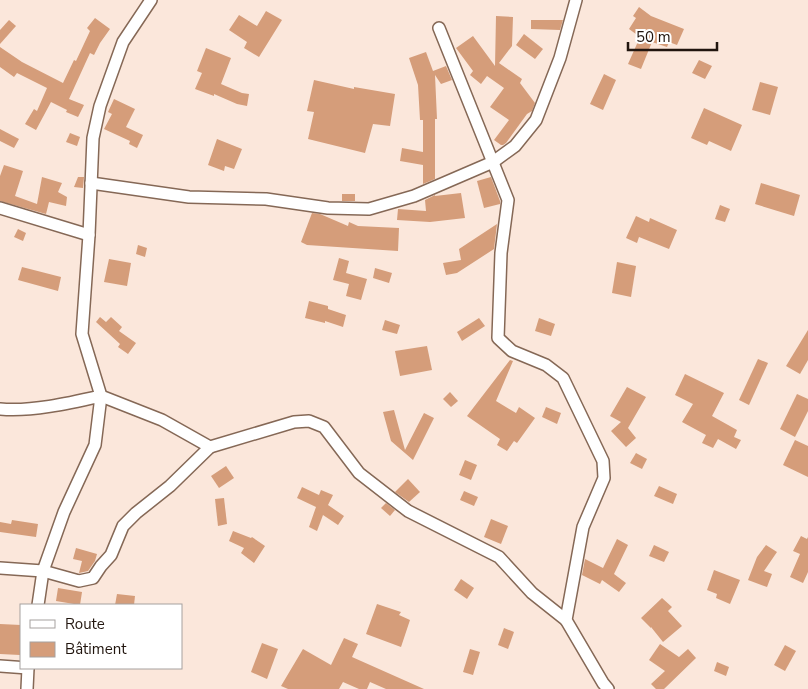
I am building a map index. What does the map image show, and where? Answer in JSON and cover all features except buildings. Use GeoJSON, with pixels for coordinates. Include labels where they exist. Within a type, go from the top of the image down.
{"type":"FeatureCollection","features":[{"type":"Feature","properties":{"kind":"street"},"geometry":{"type":"LineString","coordinates":[[38,604],[43,572],[64,512],[96,445],[101,396],[82,334],[93,138],[100,106],[123,42],[151,0]]}},
{"type":"Feature","properties":{"kind":"street"},"geometry":{"type":"LineString","coordinates":[[91,183],[189,197],[266,199],[328,208],[369,209],[414,196],[493,162],[515,146],[536,120],[560,58],[576,0]]}},
{"type":"Feature","properties":{"kind":"street"},"geometry":{"type":"LineString","coordinates":[[439,28],[508,200],[501,253],[498,338],[512,351],[546,365],[563,378],[602,460],[604,478],[583,527],[566,620]]}},
{"type":"Feature","properties":{"kind":"street"},"geometry":{"type":"LineString","coordinates":[[0,208],[89,235]]}},
{"type":"Feature","properties":{"kind":"street"},"geometry":{"type":"LineString","coordinates":[[0,409],[11,410],[64,404],[101,396],[162,420],[210,447]]}},
{"type":"Feature","properties":{"kind":"street"},"geometry":{"type":"LineString","coordinates":[[0,568],[43,572],[79,580],[93,578],[100,566],[111,555],[123,526],[170,486],[210,447],[294,422],[309,421],[324,427],[359,473],[408,511],[499,557],[532,593],[566,620],[608,689]]}},
{"type":"Feature","properties":{"kind":"street"},"geometry":{"type":"LineString","coordinates":[[0,666],[20,667]]}},
{"type":"Feature","properties":{"kind":"street"},"geometry":{"type":"LineString","coordinates":[[27,689],[28,669]]}}]}
